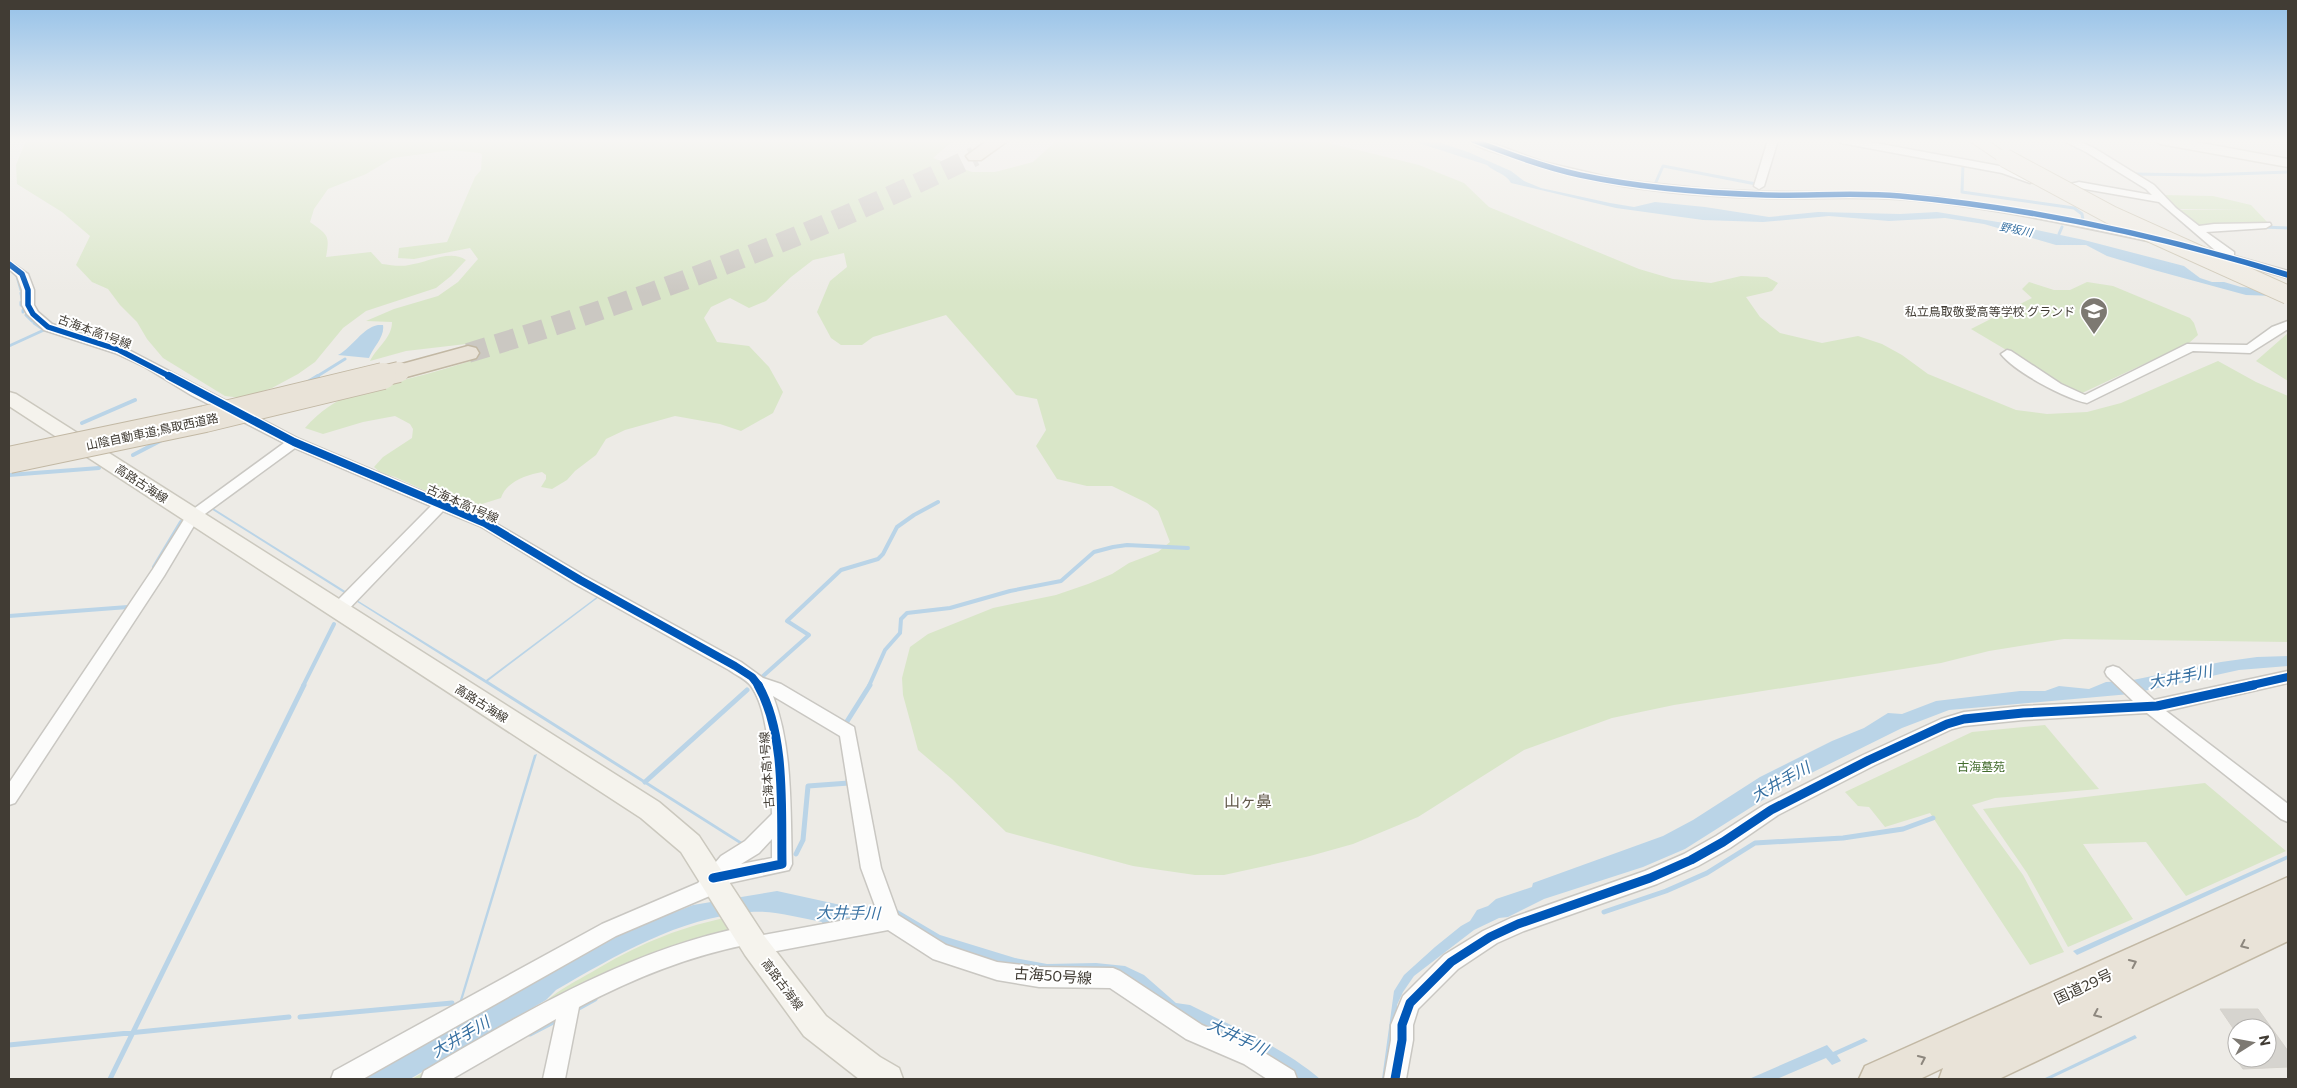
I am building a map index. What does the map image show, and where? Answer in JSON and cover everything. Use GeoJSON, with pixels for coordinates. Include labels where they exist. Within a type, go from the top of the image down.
{"type":"FeatureCollection","features":[{"type":"Feature","properties":{"kind":"highway","name":"山陰自動車道;鳥取西道路"},"geometry":{"type":"LineString","coordinates":[[9,460],[161,430],[314,395],[467,351]]}},
{"type":"Feature","properties":{"kind":"highway","name":"山陰自動車道;鳥取西道路"},"geometry":{"type":"LineString","coordinates":[[9,454],[223,411],[399,370]]}},
{"type":"Feature","properties":{"kind":"highway","name":"国道29号"},"geometry":{"type":"LineString","coordinates":[[1878,1079],[2288,892]]}},
{"type":"Feature","properties":{"kind":"highway"},"geometry":{"type":"LineString","coordinates":[[1958,1079],[2288,924]]}},
{"type":"Feature","properties":{"kind":"main road"},"geometry":{"type":"LineString","coordinates":[[2068,191],[2111,215],[2288,294]]}},
{"type":"Feature","properties":{"kind":"main road"},"geometry":{"type":"LineString","coordinates":[[2077,191],[2288,288]]}},
{"type":"Feature","properties":{"kind":"main road","name":"高路古海線"},"geometry":{"type":"LineString","coordinates":[[9,398],[650,810],[690,844],[749,936],[816,1026],[869,1068],[888,1079]]}},
{"type":"Feature","properties":{"kind":"street"},"geometry":{"type":"LineString","coordinates":[[1703,191],[1766,196],[1853,195],[1938,200],[2085,224],[2138,235],[2288,273]]}},
{"type":"Feature","properties":{"kind":"street"},"geometry":{"type":"LineString","coordinates":[[2050,191],[2138,235]]}},
{"type":"Feature","properties":{"kind":"street"},"geometry":{"type":"LineString","coordinates":[[2111,191],[2163,200]]}},
{"type":"Feature","properties":{"kind":"street"},"geometry":{"type":"LineString","coordinates":[[2154,191],[2172,210],[2220,248],[2246,262]]}},
{"type":"Feature","properties":{"kind":"street"},"geometry":{"type":"LineString","coordinates":[[2198,230],[2214,227],[2266,225]]}},
{"type":"Feature","properties":{"kind":"street","name":"古海本高1号線"},"geometry":{"type":"LineString","coordinates":[[9,264],[22,274],[28,290],[28,305],[33,314],[48,327],[119,350],[149,364],[196,392],[294,442],[485,523],[580,580],[735,666],[758,684],[773,720],[781,817],[782,864],[717,886]]}},
{"type":"Feature","properties":{"kind":"street"},"geometry":{"type":"LineString","coordinates":[[2007,354],[2079,398],[2087,399],[2191,347],[2250,349],[2276,330],[2288,325]]}},
{"type":"Feature","properties":{"kind":"street"},"geometry":{"type":"LineString","coordinates":[[9,798],[159,572],[193,516],[294,442]]}},
{"type":"Feature","properties":{"kind":"street"},"geometry":{"type":"LineString","coordinates":[[9,465],[91,450]]}},
{"type":"Feature","properties":{"kind":"street"},"geometry":{"type":"LineString","coordinates":[[338,610],[440,504]]}},
{"type":"Feature","properties":{"kind":"street"},"geometry":{"type":"LineString","coordinates":[[2113,672],[2150,707],[2288,814]]}},
{"type":"Feature","properties":{"kind":"street"},"geometry":{"type":"LineString","coordinates":[[1395,1079],[1402,1040],[1402,1025],[1410,1003],[1451,962],[1490,937],[1518,924],[1650,878],[1691,860],[1723,842],[1771,810],[1869,760],[1947,724],[1964,719],[2023,713],[2150,707],[2288,677]]}},
{"type":"Feature","properties":{"kind":"street"},"geometry":{"type":"LineString","coordinates":[[432,1079],[523,1025],[570,1000],[676,953],[749,936],[890,920],[871,868],[848,732],[775,689],[758,684]]}},
{"type":"Feature","properties":{"kind":"street"},"geometry":{"type":"LineString","coordinates":[[342,1079],[608,930],[705,889],[717,886],[728,862],[752,847],[781,817]]}},
{"type":"Feature","properties":{"kind":"street","name":"古海50号線"},"geometry":{"type":"LineString","coordinates":[[890,920],[940,952],[997,971],[1039,977],[1113,978],[1194,1032],[1252,1057],[1286,1079]]}},
{"type":"Feature","properties":{"kind":"street"},"geometry":{"type":"LineString","coordinates":[[554,1079],[570,1000]]}},
{"type":"Feature","properties":{"kind":"green space"},"geometry":{"type":"Polygon","coordinates":[[[28,191],[327,191],[314,209],[310,222],[326,236],[328,244],[326,257],[371,252],[382,264],[399,266],[416,264],[445,256],[460,257],[466,260],[436,288],[366,311],[343,328],[315,362],[298,374],[272,388],[242,398],[225,396],[163,358],[147,339],[137,322],[120,305],[108,289],[92,282],[76,265],[90,236],[62,212],[28,191]]]}},
{"type":"Feature","properties":{"kind":"green space"},"geometry":{"type":"Polygon","coordinates":[[[469,191],[1472,191],[1489,207],[1639,269],[1673,279],[1711,283],[1741,276],[1767,277],[1778,283],[1772,291],[1746,297],[1760,317],[1780,333],[1822,343],[1858,336],[1882,344],[1902,355],[1928,374],[2016,410],[2047,414],[2087,412],[2121,403],[2218,361],[2256,382],[2288,396],[2288,642],[2064,639],[1989,651],[1941,663],[1674,705],[1612,718],[1524,750],[1418,817],[1353,844],[1310,856],[1224,875],[1195,875],[1133,866],[1006,832],[952,779],[918,750],[903,695],[902,678],[910,647],[928,634],[993,608],[1056,595],[1088,584],[1112,574],[1129,563],[1158,552],[1170,542],[1158,511],[1147,503],[1112,486],[1087,486],[1057,479],[1036,446],[1046,430],[1037,399],[1016,395],[946,315],[873,337],[862,345],[841,345],[831,338],[817,312],[830,281],[847,267],[844,253],[813,260],[791,277],[766,301],[749,308],[730,298],[711,307],[704,318],[717,342],[749,346],[769,367],[783,392],[773,413],[741,431],[720,424],[675,416],[625,430],[606,439],[596,455],[575,471],[567,480],[552,489],[541,487],[546,479],[546,475],[542,472],[536,473],[517,480],[507,488],[501,498],[466,509],[395,477],[381,473],[374,467],[383,457],[412,438],[413,429],[410,424],[395,416],[363,422],[323,434],[305,428],[328,407],[353,394],[474,360],[466,344],[406,351],[370,361],[390,333],[392,322],[366,321],[394,309],[438,296],[458,282],[478,259],[470,248],[414,259],[398,258],[399,248],[447,242],[469,191]]]}},
{"type":"Feature","properties":{"kind":"green space"},"geometry":{"type":"Polygon","coordinates":[[[2162,195],[2213,196],[2251,205],[2269,224],[2198,228],[2175,210],[2248,209],[2174,209],[2162,195]]]}},
{"type":"Feature","properties":{"kind":"green space","name":"私立鳥取敬愛高等学校 グランド"},"geometry":{"type":"Polygon","coordinates":[[[2029,282],[2054,290],[2070,290],[2087,282],[2113,286],[2190,318],[2198,335],[2189,343],[2080,394],[1971,329],[2032,298],[2022,289],[2029,282]]]}},
{"type":"Feature","properties":{"kind":"green space"},"geometry":{"type":"Polygon","coordinates":[[[2288,333],[2288,381],[2256,361],[2288,333]]]}},
{"type":"Feature","properties":{"kind":"green space","name":"古海墓苑"},"geometry":{"type":"Polygon","coordinates":[[[2045,725],[2099,789],[1995,798],[1972,805],[2023,875],[2064,952],[2030,965],[1930,813],[1885,827],[1869,807],[1858,806],[1845,792],[1972,732],[2045,725]]]}},
{"type":"Feature","properties":{"kind":"green space"},"geometry":{"type":"Polygon","coordinates":[[[2205,783],[2286,851],[2186,896],[2146,842],[2083,844],[2133,919],[2068,947],[2027,873],[1983,809],[2205,783]]]}},
{"type":"Feature","properties":{"kind":"green space"},"geometry":{"type":"Polygon","coordinates":[[[724,918],[732,930],[728,936],[545,1005],[420,1079],[412,1079],[546,1001],[568,985],[624,954],[655,939],[688,927],[724,918]]]}},
{"type":"Feature","properties":{"kind":"water","name":"野坂川"},"geometry":{"type":"Polygon","coordinates":[[[1544,191],[1554,191],[1634,207],[1655,202],[1705,207],[1769,217],[1818,212],[1900,214],[1937,212],[2004,223],[2084,240],[2184,266],[2200,278],[2212,282],[2224,282],[2253,288],[2275,296],[2246,295],[2107,256],[2086,245],[2056,245],[1984,224],[1945,218],[1889,221],[1829,216],[1763,222],[1703,220],[1616,208],[1544,191]]]}},
{"type":"Feature","properties":{"kind":"water"},"geometry":{"type":"Polygon","coordinates":[[[383,325],[381,338],[369,358],[338,355],[367,330],[383,325]]]}},
{"type":"Feature","properties":{"kind":"water"},"geometry":{"type":"Polygon","coordinates":[[[213,508],[350,594],[349,596],[211,509],[213,508]]]}},
{"type":"Feature","properties":{"kind":"water"},"geometry":{"type":"Polygon","coordinates":[[[598,596],[488,681],[742,842],[740,844],[351,598],[486,680],[598,596]]]}},
{"type":"Feature","properties":{"kind":"water","name":"大井手川"},"geometry":{"type":"Polygon","coordinates":[[[2288,656],[2288,666],[2239,670],[2130,694],[1949,710],[1902,728],[1783,787],[1685,849],[1643,867],[1544,899],[1508,917],[1499,918],[1474,930],[1414,976],[1403,992],[1397,1005],[1398,1044],[1392,1079],[1382,1079],[1394,991],[1404,975],[1435,947],[1470,921],[1477,910],[1488,906],[1496,899],[1532,887],[1533,883],[1663,836],[1693,820],[1760,777],[1832,741],[1864,728],[1888,713],[1902,714],[1936,701],[2020,691],[2045,691],[2059,686],[2089,689],[2106,682],[2128,681],[2221,662],[2257,657],[2288,656]]]}},
{"type":"Feature","properties":{"kind":"water"},"geometry":{"type":"Polygon","coordinates":[[[537,754],[462,1001],[459,1003],[534,755],[537,754]]]}},
{"type":"Feature","properties":{"kind":"water"},"geometry":{"type":"Polygon","coordinates":[[[2288,855],[2288,859],[2077,955],[2073,951],[2288,855]]]}},
{"type":"Feature","properties":{"kind":"water","name":"大井手川"},"geometry":{"type":"Polygon","coordinates":[[[777,891],[850,907],[891,906],[940,935],[1015,958],[1047,964],[1096,963],[1125,966],[1144,975],[1176,1003],[1190,1005],[1257,1038],[1290,1057],[1320,1079],[1298,1079],[1257,1053],[1219,1037],[1137,984],[1049,974],[950,952],[893,917],[823,927],[822,922],[777,913],[750,912],[698,922],[649,940],[556,990],[546,1000],[410,1079],[360,1079],[627,931],[693,905],[777,891]]]}},
{"type":"Feature","properties":{"kind":"water"},"geometry":{"type":"Polygon","coordinates":[[[2135,1035],[2137,1038],[2050,1079],[2043,1079],[2135,1035]]]}},
{"type":"Feature","properties":{"kind":"water"},"geometry":{"type":"Polygon","coordinates":[[[1864,1038],[1868,1041],[1837,1055],[1841,1061],[1832,1065],[1826,1058],[1777,1079],[1749,1079],[1827,1045],[1833,1052],[1864,1038]]]}},
{"type":"Feature","properties":{"kind":"building"},"geometry":{"type":"Polygon","coordinates":[[[2220,1009],[2258,1009],[2264,1018],[2227,1018],[2220,1009]]]}},
{"type":"Feature","properties":{"kind":"building"},"geometry":{"type":"Polygon","coordinates":[[[2277,1036],[2288,1051],[2288,1067],[2277,1067],[2277,1036]]]}},
{"type":"Feature","properties":{"kind":"waterway"},"geometry":{"type":"LineString","coordinates":[[1962,191],[2074,208],[2082,214],[2083,220]]}},
{"type":"Feature","properties":{"kind":"waterway"},"geometry":{"type":"LineString","coordinates":[[2161,203],[2187,226]]}},
{"type":"Feature","properties":{"kind":"waterway"},"geometry":{"type":"LineString","coordinates":[[2059,234],[2062,227]]}},
{"type":"Feature","properties":{"kind":"waterway"},"geometry":{"type":"LineString","coordinates":[[2263,227],[2288,228]]}},
{"type":"Feature","properties":{"kind":"waterway"},"geometry":{"type":"LineString","coordinates":[[17,276],[21,290]]}},
{"type":"Feature","properties":{"kind":"waterway"},"geometry":{"type":"LineString","coordinates":[[21,293],[22,299]]}},
{"type":"Feature","properties":{"kind":"waterway"},"geometry":{"type":"LineString","coordinates":[[26,315],[32,321]]}},
{"type":"Feature","properties":{"kind":"waterway"},"geometry":{"type":"LineString","coordinates":[[9,346],[44,330],[34,323]]}},
{"type":"Feature","properties":{"kind":"waterway"},"geometry":{"type":"LineString","coordinates":[[316,377],[345,359]]}},
{"type":"Feature","properties":{"kind":"waterway"},"geometry":{"type":"LineString","coordinates":[[308,382],[318,376]]}},
{"type":"Feature","properties":{"kind":"waterway"},"geometry":{"type":"LineString","coordinates":[[82,423],[135,400]]}},
{"type":"Feature","properties":{"kind":"waterway"},"geometry":{"type":"LineString","coordinates":[[133,455],[160,441]]}},
{"type":"Feature","properties":{"kind":"waterway"},"geometry":{"type":"LineString","coordinates":[[9,475],[99,468]]}},
{"type":"Feature","properties":{"kind":"waterway"},"geometry":{"type":"LineString","coordinates":[[762,677],[809,635],[787,621],[841,570],[878,559],[883,554],[897,527],[938,502]]}},
{"type":"Feature","properties":{"kind":"waterway"},"geometry":{"type":"LineString","coordinates":[[154,567],[181,522]]}},
{"type":"Feature","properties":{"kind":"waterway"},"geometry":{"type":"LineString","coordinates":[[869,686],[885,650],[900,633],[901,619],[907,613],[950,608],[1010,591],[1061,581],[1094,552],[1113,547],[1127,545],[1188,548]]}},
{"type":"Feature","properties":{"kind":"waterway"},"geometry":{"type":"LineString","coordinates":[[9,616],[128,607]]}},
{"type":"Feature","properties":{"kind":"waterway"},"geometry":{"type":"LineString","coordinates":[[303,686],[334,624]]}},
{"type":"Feature","properties":{"kind":"waterway"},"geometry":{"type":"LineString","coordinates":[[133,1033],[304,685]]}},
{"type":"Feature","properties":{"kind":"waterway"},"geometry":{"type":"LineString","coordinates":[[846,723],[870,685]]}},
{"type":"Feature","properties":{"kind":"waterway"},"geometry":{"type":"LineString","coordinates":[[645,782],[747,690]]}},
{"type":"Feature","properties":{"kind":"waterway"},"geometry":{"type":"LineString","coordinates":[[796,854],[803,840],[808,786],[849,783],[848,780]]}},
{"type":"Feature","properties":{"kind":"waterway"},"geometry":{"type":"LineString","coordinates":[[1604,912],[1666,891],[1707,873],[1755,843],[1843,838],[1903,829],[1933,818]]}},
{"type":"Feature","properties":{"kind":"waterway"},"geometry":{"type":"LineString","coordinates":[[575,1010],[595,999]]}},
{"type":"Feature","properties":{"kind":"waterway"},"geometry":{"type":"LineString","coordinates":[[300,1017],[452,1003]]}},
{"type":"Feature","properties":{"kind":"waterway"},"geometry":{"type":"LineString","coordinates":[[133,1033],[289,1017]]}},
{"type":"Feature","properties":{"kind":"waterway"},"geometry":{"type":"LineString","coordinates":[[530,1034],[559,1019]]}},
{"type":"Feature","properties":{"kind":"waterway"},"geometry":{"type":"LineString","coordinates":[[9,1045],[133,1033]]}},
{"type":"Feature","properties":{"kind":"waterway"},"geometry":{"type":"LineString","coordinates":[[110,1079],[133,1033]]}},
{"type":"Feature","properties":{"kind":"tunnel"},"geometry":{"type":"LineString","coordinates":[[468,353],[598,311],[725,265],[788,240],[900,191]]}},
{"type":"Feature","properties":{"kind":"cycle path"},"geometry":{"type":"LineString","coordinates":[[1693,191],[1766,195],[1897,196],[1974,204],[2128,232],[2246,262],[2288,275]]}},
{"type":"Feature","properties":{"kind":"cycle path"},"geometry":{"type":"LineString","coordinates":[[9,264],[22,274],[28,290],[28,305],[33,314],[48,327],[119,350],[149,364],[196,392],[294,442],[485,523],[580,580],[735,666],[755,680],[765,697],[772,718],[776,742],[781,796],[782,864],[713,878]]}},
{"type":"Feature","properties":{"kind":"cycle path"},"geometry":{"type":"LineString","coordinates":[[1395,1079],[1402,1040],[1402,1025],[1410,1003],[1451,962],[1490,937],[1518,924],[1650,878],[1691,860],[1723,842],[1771,810],[1869,760],[1947,724],[1964,719],[2023,713],[2157,706],[2288,677]]}},
{"type":"Feature","properties":{"kind":"place","name":"私立鳥取敬愛高等学校 グランド"},"geometry":{"type":"Point","coordinates":[2094,335]}},
{"type":"Feature","properties":{"kind":"district","name":"山ヶ鼻"},"geometry":{"type":"Point","coordinates":[1248,800]}}]}
